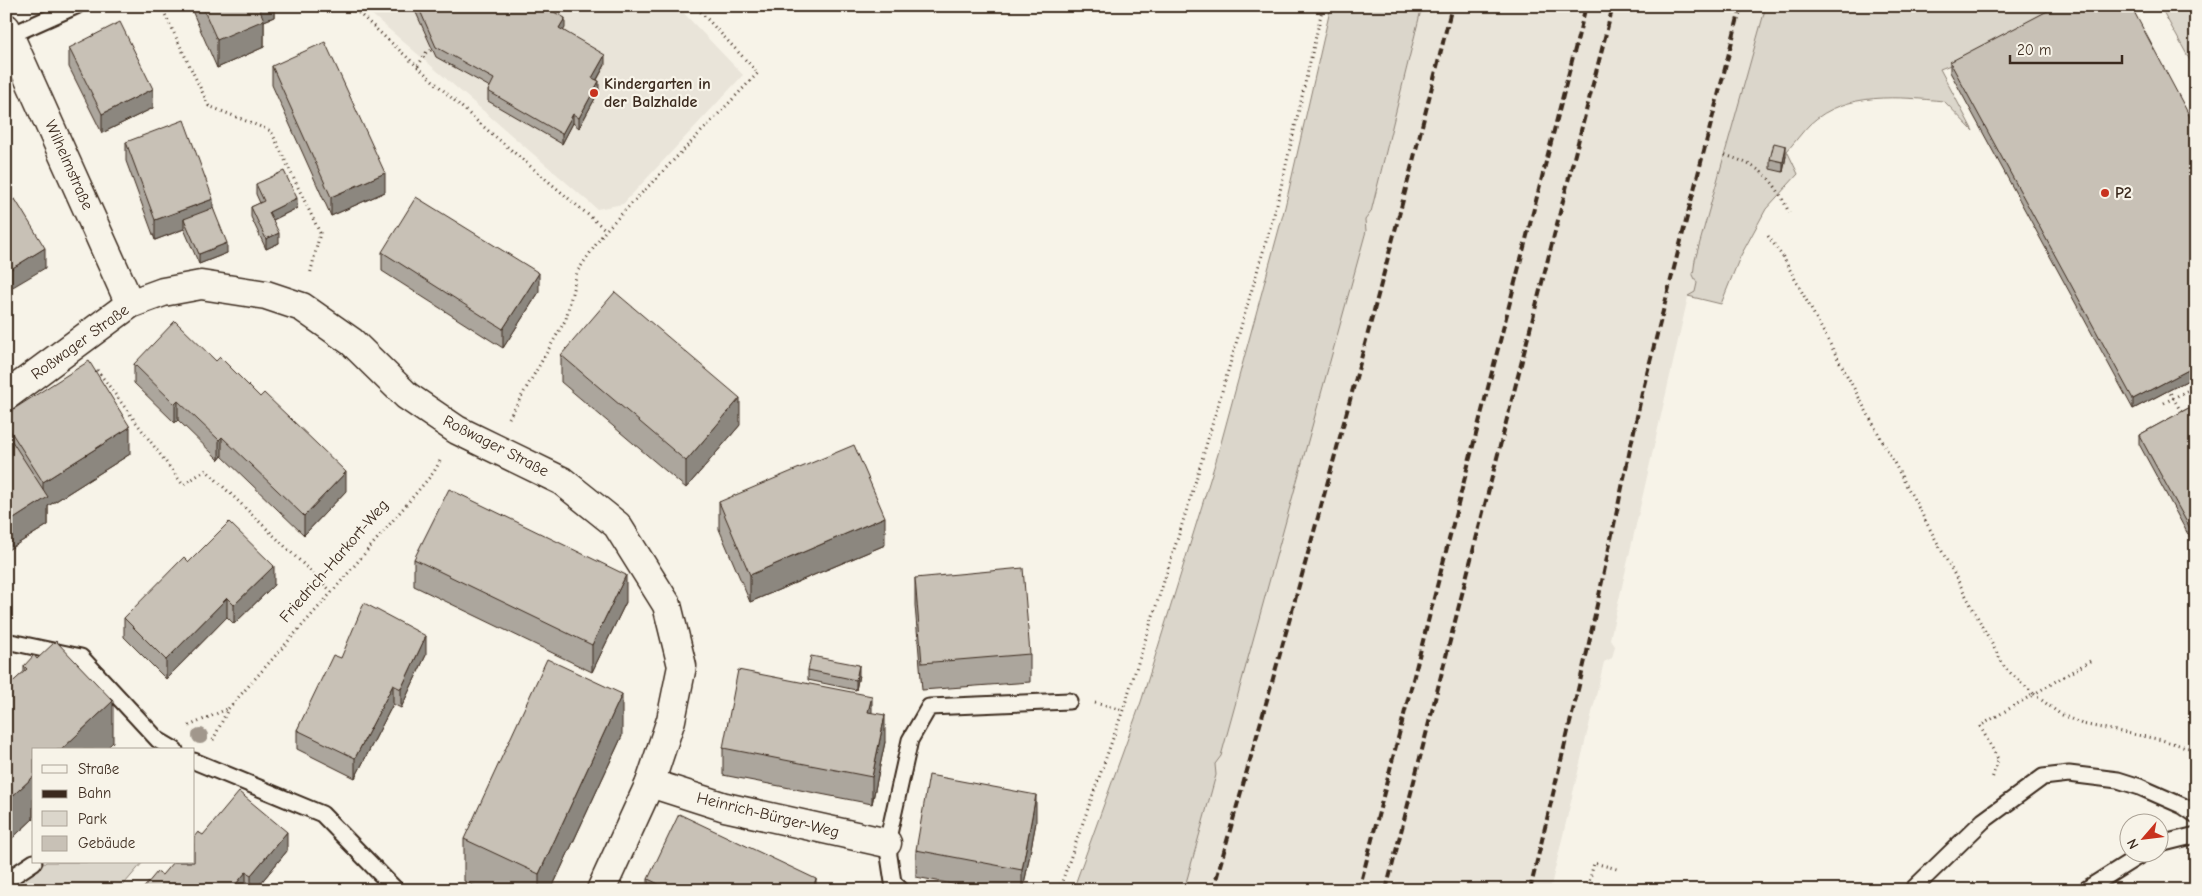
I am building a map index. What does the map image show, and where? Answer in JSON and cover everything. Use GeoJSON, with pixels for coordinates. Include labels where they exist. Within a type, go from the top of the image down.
{"type":"FeatureCollection","features":[{"type":"Feature","properties":{"kind":"street","name":"Wilhelmstraße"},"geometry":{"type":"LineString","coordinates":[[9,31],[130,304]]}},
{"type":"Feature","properties":{"kind":"street","name":"Roßwager Straße"},"geometry":{"type":"LineString","coordinates":[[6,396],[130,304],[163,292],[201,285],[266,295],[302,307],[352,342],[407,396],[457,430],[562,481],[617,524],[667,605],[682,666],[671,720],[650,783],[601,890]]}},
{"type":"Feature","properties":{"kind":"street","name":"Heinrich-Bürger-Weg"},"geometry":{"type":"LineString","coordinates":[[650,783],[726,807],[887,843]]}},
{"type":"Feature","properties":{"kind":"lane"},"geometry":{"type":"LineString","coordinates":[[9,31],[76,6]]}},
{"type":"Feature","properties":{"kind":"lane"},"geometry":{"type":"LineString","coordinates":[[6,641],[81,657],[154,745],[167,748]]}},
{"type":"Feature","properties":{"kind":"lane"},"geometry":{"type":"LineString","coordinates":[[901,890],[893,882],[887,843],[910,740],[929,707],[1069,701]]}},
{"type":"Feature","properties":{"kind":"lane"},"geometry":{"type":"LineString","coordinates":[[197,763],[322,814],[396,890]]}},
{"type":"Feature","properties":{"kind":"lane"},"geometry":{"type":"LineString","coordinates":[[1912,890],[1983,821],[2043,777],[2069,774],[2118,780],[2174,802],[2196,815]]}},
{"type":"Feature","properties":{"kind":"lane"},"geometry":{"type":"LineString","coordinates":[[2170,842],[2196,835]]}},
{"type":"Feature","properties":{"kind":"lane"},"geometry":{"type":"LineString","coordinates":[[7,880],[32,863]]}},
{"type":"Feature","properties":{"kind":"lane"},"geometry":{"type":"LineString","coordinates":[[2086,890],[2126,864]]}},
{"type":"Feature","properties":{"kind":"path"},"geometry":{"type":"LineString","coordinates":[[161,6],[209,106],[271,131],[320,233],[302,307]]}},
{"type":"Feature","properties":{"kind":"path"},"geometry":{"type":"LineString","coordinates":[[351,6],[478,122],[606,230]]}},
{"type":"Feature","properties":{"kind":"path"},"geometry":{"type":"LineString","coordinates":[[496,448],[512,411],[566,319],[577,272],[606,230],[758,73],[695,6]]}},
{"type":"Feature","properties":{"kind":"path"},"geometry":{"type":"LineString","coordinates":[[1059,890],[1123,710],[1193,490],[1277,204],[1323,6]]}},
{"type":"Feature","properties":{"kind":"path"},"geometry":{"type":"LineString","coordinates":[[418,66],[426,53],[440,45]]}},
{"type":"Feature","properties":{"kind":"path"},"geometry":{"type":"LineString","coordinates":[[1725,155],[1746,162],[1761,170],[1780,193],[1790,213]]}},
{"type":"Feature","properties":{"kind":"path"},"geometry":{"type":"LineString","coordinates":[[1768,236],[1782,257],[2005,668],[2060,714],[2082,724],[2162,740],[2196,750]]}},
{"type":"Feature","properties":{"kind":"path"},"geometry":{"type":"LineString","coordinates":[[77,342],[128,414],[182,485],[206,470],[332,592]]}},
{"type":"Feature","properties":{"kind":"path"},"geometry":{"type":"LineString","coordinates":[[2164,403],[2196,386]]}},
{"type":"Feature","properties":{"kind":"path"},"geometry":{"type":"LineString","coordinates":[[2168,389],[2186,421]]}},
{"type":"Feature","properties":{"kind":"path","name":"Friedrich-Harkort-Weg"},"geometry":{"type":"LineString","coordinates":[[197,763],[228,709],[332,592],[434,472],[457,430]]}},
{"type":"Feature","properties":{"kind":"path"},"geometry":{"type":"LineString","coordinates":[[1989,783],[1998,760],[1980,726],[2090,661]]}},
{"type":"Feature","properties":{"kind":"path"},"geometry":{"type":"LineString","coordinates":[[1108,705],[1123,710]]}},
{"type":"Feature","properties":{"kind":"path","name":"Friedrich-Harkort-Weg"},"geometry":{"type":"LineString","coordinates":[[154,745],[228,709]]}},
{"type":"Feature","properties":{"kind":"path"},"geometry":{"type":"LineString","coordinates":[[1587,890],[1594,863],[1617,869]]}},
{"type":"Feature","properties":{"kind":"path"},"geometry":{"type":"LineString","coordinates":[[1879,890],[1892,877]]}},
{"type":"Feature","properties":{"kind":"shaded area","name":"Kindergarten in der Balzhalde"},"geometry":{"type":"Polygon","coordinates":[[[362,6],[677,6],[743,75],[623,204],[597,209],[362,6]]]}},
{"type":"Feature","properties":{"kind":"shaded area"},"geometry":{"type":"Polygon","coordinates":[[[1422,6],[1766,6],[1695,260],[1693,275],[1697,283],[1695,293],[1688,297],[1610,639],[1615,646],[1612,658],[1604,662],[1550,890],[1184,890],[1216,775],[1215,764],[1366,231],[1365,220],[1371,212],[1422,6]]]}},
{"type":"Feature","properties":{"kind":"green space"},"geometry":{"type":"Polygon","coordinates":[[[1331,6],[1422,6],[1371,212],[1365,220],[1366,231],[1221,756],[1215,764],[1216,775],[1184,890],[1073,890],[1141,702],[1218,454],[1285,207],[1331,6]]]}},
{"type":"Feature","properties":{"kind":"green space"},"geometry":{"type":"Polygon","coordinates":[[[1766,6],[2064,6],[1969,58],[1940,69],[1973,131],[1944,101],[1909,98],[1856,101],[1824,113],[1810,124],[1787,151],[1798,174],[1766,209],[1740,257],[1721,304],[1688,296],[1695,292],[1697,283],[1693,275],[1695,260],[1766,6]]]}},
{"type":"Feature","properties":{"kind":"green space"},"geometry":{"type":"Polygon","coordinates":[[[2160,6],[2196,6],[2196,71],[2160,6]]]}},
{"type":"Feature","properties":{"kind":"green space"},"geometry":{"type":"Polygon","coordinates":[[[43,864],[141,864],[119,890],[8,890],[43,864]]]}},
{"type":"Feature","properties":{"kind":"building"},"geometry":{"type":"Polygon","coordinates":[[[202,6],[258,6],[264,20],[217,40],[202,6]]]}},
{"type":"Feature","properties":{"kind":"building"},"geometry":{"type":"Polygon","coordinates":[[[418,6],[543,6],[565,18],[559,28],[605,55],[592,78],[599,81],[579,118],[573,114],[562,134],[488,91],[494,79],[436,47],[418,6]]]}},
{"type":"Feature","properties":{"kind":"building","name":"P2"},"geometry":{"type":"Polygon","coordinates":[[[2057,6],[2131,6],[2196,128],[2196,366],[2133,399],[1950,62],[2057,6]]]}},
{"type":"Feature","properties":{"kind":"building"},"geometry":{"type":"Polygon","coordinates":[[[120,22],[153,89],[102,114],[69,48],[120,22]]]}},
{"type":"Feature","properties":{"kind":"building"},"geometry":{"type":"Polygon","coordinates":[[[325,42],[385,173],[331,197],[272,66],[325,42]]]}},
{"type":"Feature","properties":{"kind":"building"},"geometry":{"type":"Polygon","coordinates":[[[184,120],[213,199],[155,220],[126,142],[184,120]]]}},
{"type":"Feature","properties":{"kind":"building"},"geometry":{"type":"Polygon","coordinates":[[[1774,143],[1786,146],[1783,162],[1770,159],[1774,143]]]}},
{"type":"Feature","properties":{"kind":"building"},"geometry":{"type":"Polygon","coordinates":[[[284,171],[297,198],[269,212],[279,233],[266,239],[251,207],[264,201],[256,184],[284,171]]]}},
{"type":"Feature","properties":{"kind":"building"},"geometry":{"type":"Polygon","coordinates":[[[416,197],[539,273],[503,329],[382,252],[416,197]]]}},
{"type":"Feature","properties":{"kind":"building"},"geometry":{"type":"Polygon","coordinates":[[[15,199],[45,248],[6,272],[6,204],[15,199]]]}},
{"type":"Feature","properties":{"kind":"building"},"geometry":{"type":"Polygon","coordinates":[[[213,208],[227,243],[199,254],[184,219],[213,208]]]}},
{"type":"Feature","properties":{"kind":"building"},"geometry":{"type":"Polygon","coordinates":[[[615,292],[740,398],[686,461],[561,355],[615,292]]]}},
{"type":"Feature","properties":{"kind":"building"},"geometry":{"type":"Polygon","coordinates":[[[175,321],[216,361],[220,357],[260,397],[264,393],[346,472],[304,516],[222,437],[219,440],[178,401],[175,404],[134,364],[175,321]]]}},
{"type":"Feature","properties":{"kind":"building"},"geometry":{"type":"Polygon","coordinates":[[[89,361],[130,427],[43,482],[6,424],[6,414],[89,361]]]}},
{"type":"Feature","properties":{"kind":"building"},"geometry":{"type":"Polygon","coordinates":[[[2196,404],[2196,539],[2139,435],[2196,404]]]}},
{"type":"Feature","properties":{"kind":"building"},"geometry":{"type":"Polygon","coordinates":[[[6,432],[48,497],[6,524],[6,432]]]}},
{"type":"Feature","properties":{"kind":"building"},"geometry":{"type":"Polygon","coordinates":[[[854,445],[885,517],[750,575],[719,502],[854,445]]]}},
{"type":"Feature","properties":{"kind":"building"},"geometry":{"type":"Polygon","coordinates":[[[449,489],[626,575],[592,645],[414,559],[449,489]]]}},
{"type":"Feature","properties":{"kind":"building"},"geometry":{"type":"Polygon","coordinates":[[[229,522],[274,566],[234,605],[227,598],[166,660],[124,618],[184,557],[189,562],[229,522]]]}},
{"type":"Feature","properties":{"kind":"building"},"geometry":{"type":"Polygon","coordinates":[[[1023,568],[1030,654],[922,663],[915,578],[1023,568]]]}},
{"type":"Feature","properties":{"kind":"building"},"geometry":{"type":"Polygon","coordinates":[[[364,603],[426,636],[401,689],[393,685],[355,758],[297,730],[333,655],[341,658],[364,603]]]}},
{"type":"Feature","properties":{"kind":"building"},"geometry":{"type":"Polygon","coordinates":[[[56,641],[113,701],[63,748],[32,748],[32,778],[6,802],[6,688],[27,669],[24,666],[34,655],[37,659],[56,641]]]}},
{"type":"Feature","properties":{"kind":"building"},"geometry":{"type":"Polygon","coordinates":[[[811,656],[859,665],[856,680],[808,670],[811,656]]]}},
{"type":"Feature","properties":{"kind":"building"},"geometry":{"type":"Polygon","coordinates":[[[547,659],[622,694],[539,874],[464,839],[547,659]]]}},
{"type":"Feature","properties":{"kind":"building"},"geometry":{"type":"Polygon","coordinates":[[[738,670],[872,696],[868,712],[885,715],[872,777],[723,748],[738,670]]]}},
{"type":"Feature","properties":{"kind":"building"},"geometry":{"type":"Polygon","coordinates":[[[929,775],[1036,795],[1022,870],[916,850],[929,775]]]}},
{"type":"Feature","properties":{"kind":"building"},"geometry":{"type":"Polygon","coordinates":[[[239,792],[287,832],[251,875],[246,872],[231,890],[142,890],[157,872],[162,875],[171,864],[195,864],[195,836],[198,832],[203,835],[239,792]]]}},
{"type":"Feature","properties":{"kind":"building"},"geometry":{"type":"Polygon","coordinates":[[[679,814],[816,879],[812,890],[671,890],[648,879],[679,814]]]}},
{"type":"Feature","properties":{"kind":"railway"},"geometry":{"type":"LineString","coordinates":[[1213,890],[1337,449],[1396,228],[1452,6]]}},
{"type":"Feature","properties":{"kind":"railway"},"geometry":{"type":"LineString","coordinates":[[1359,890],[1586,6]]}},
{"type":"Feature","properties":{"kind":"railway"},"geometry":{"type":"LineString","coordinates":[[1386,890],[1613,6]]}},
{"type":"Feature","properties":{"kind":"railway"},"geometry":{"type":"LineString","coordinates":[[1530,890],[1587,652],[1642,393],[1741,6]]}},
{"type":"Feature","properties":{"kind":"place","name":"Kindergarten in der Balzhalde"},"geometry":{"type":"Point","coordinates":[594,93]}},
{"type":"Feature","properties":{"kind":"place","name":"P2"},"geometry":{"type":"Point","coordinates":[2105,193]}}]}
